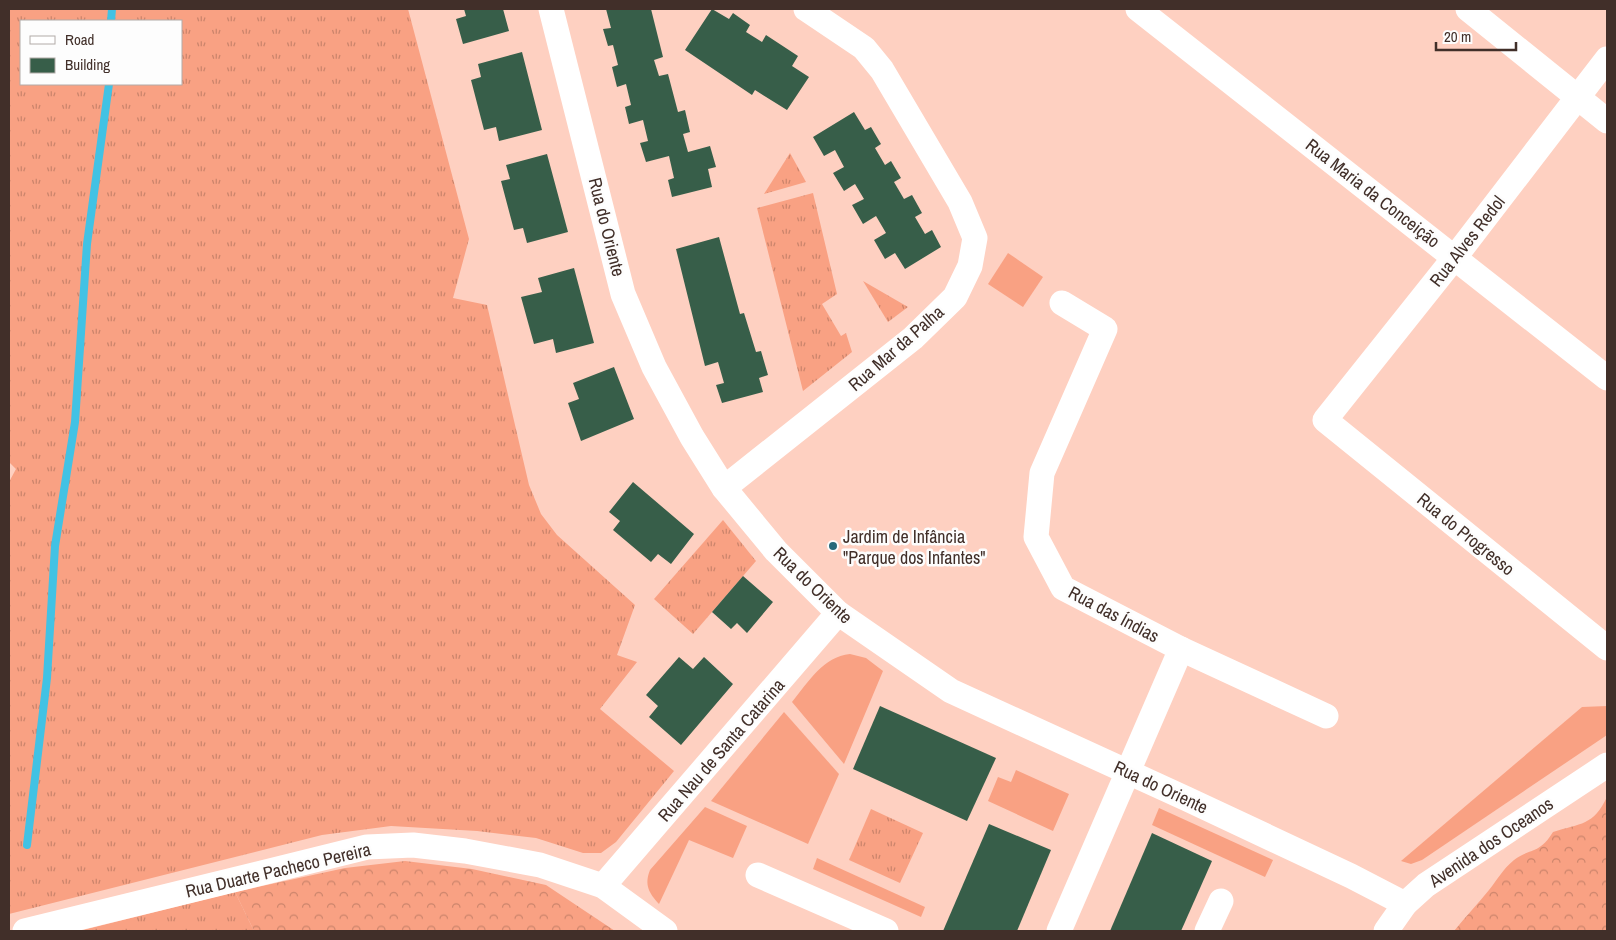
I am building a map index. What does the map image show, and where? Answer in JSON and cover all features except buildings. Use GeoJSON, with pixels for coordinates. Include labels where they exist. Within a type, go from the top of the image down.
{"type":"FeatureCollection","features":[{"type":"Feature","properties":{"kind":"street","name":"Rua do Oriente"},"geometry":{"type":"LineString","coordinates":[[551,9],[624,294],[654,366],[692,437],[724,488],[776,551],[838,613],[951,691],[1342,872],[1404,904]]}},
{"type":"Feature","properties":{"kind":"street","name":"Rua Mar da Palha"},"geometry":{"type":"LineString","coordinates":[[724,488],[913,338],[955,297],[970,266],[975,238],[960,202],[882,70],[864,48],[806,9]]}},
{"type":"Feature","properties":{"kind":"street","name":"Rua Maria da Conceição"},"geometry":{"type":"LineString","coordinates":[[1138,9],[1607,378]]}},
{"type":"Feature","properties":{"kind":"street"},"geometry":{"type":"LineString","coordinates":[[1468,9],[1607,121]]}},
{"type":"Feature","properties":{"kind":"street","name":"Rua Alves Redol"},"geometry":{"type":"LineString","coordinates":[[1325,420],[1455,257],[1607,59]]}},
{"type":"Feature","properties":{"kind":"street","name":"Rua das Índias"},"geometry":{"type":"LineString","coordinates":[[1062,303],[1104,329],[1042,473],[1036,537],[1063,588],[1181,648],[1326,716]]}},
{"type":"Feature","properties":{"kind":"street","name":"Rua do Progresso"},"geometry":{"type":"LineString","coordinates":[[1325,420],[1607,648]]}},
{"type":"Feature","properties":{"kind":"street","name":"Rua Nau de Santa Catarina"},"geometry":{"type":"LineString","coordinates":[[603,886],[838,613]]}},
{"type":"Feature","properties":{"kind":"street"},"geometry":{"type":"LineString","coordinates":[[1059,931],[1181,648]]}},
{"type":"Feature","properties":{"kind":"street","name":"Avenida dos Oceanos"},"geometry":{"type":"LineString","coordinates":[[1386,931],[1404,904],[1426,885],[1607,765]]}},
{"type":"Feature","properties":{"kind":"street","name":"Rua Duarte Pacheco Pereira"},"geometry":{"type":"LineString","coordinates":[[25,931],[367,847],[413,845],[465,851],[540,865],[603,886],[665,931]]}},
{"type":"Feature","properties":{"kind":"street"},"geometry":{"type":"LineString","coordinates":[[758,875],[886,931]]}},
{"type":"Feature","properties":{"kind":"street"},"geometry":{"type":"LineString","coordinates":[[1207,931],[1221,901]]}},
{"type":"Feature","properties":{"kind":"green space"},"geometry":{"type":"Polygon","coordinates":[[[9,9],[408,9],[469,239],[453,298],[487,305],[529,485],[541,514],[557,535],[635,605],[617,655],[637,662],[600,709],[674,771],[616,842],[601,853],[583,853],[536,838],[477,831],[391,826],[322,835],[9,914],[9,482],[16,469],[9,462],[9,9]]]}},
{"type":"Feature","properties":{"kind":"green space"},"geometry":{"type":"Polygon","coordinates":[[[790,153],[806,182],[764,194],[790,153]]]}},
{"type":"Feature","properties":{"kind":"green space"},"geometry":{"type":"Polygon","coordinates":[[[813,193],[837,294],[822,304],[841,336],[846,333],[852,352],[803,391],[757,208],[813,193]]]}},
{"type":"Feature","properties":{"kind":"green space"},"geometry":{"type":"Polygon","coordinates":[[[1008,253],[1043,277],[1023,307],[988,284],[1008,253]]]}},
{"type":"Feature","properties":{"kind":"green space"},"geometry":{"type":"Polygon","coordinates":[[[863,281],[908,307],[888,322],[863,281]]]}},
{"type":"Feature","properties":{"kind":"green space"},"geometry":{"type":"Polygon","coordinates":[[[723,520],[756,561],[693,634],[654,599],[723,520]]]}},
{"type":"Feature","properties":{"kind":"green space"},"geometry":{"type":"Polygon","coordinates":[[[850,654],[866,658],[883,671],[844,764],[792,702],[824,665],[840,656],[850,654]]]}},
{"type":"Feature","properties":{"kind":"green space"},"geometry":{"type":"Polygon","coordinates":[[[1607,706],[1607,735],[1422,860],[1411,864],[1401,861],[1582,707],[1607,706]]]}},
{"type":"Feature","properties":{"kind":"green space"},"geometry":{"type":"Polygon","coordinates":[[[784,712],[839,774],[808,844],[711,801],[784,712]]]}},
{"type":"Feature","properties":{"kind":"green space"},"geometry":{"type":"Polygon","coordinates":[[[1016,770],[1069,794],[1053,831],[988,801],[998,777],[1011,782],[1016,770]]]}},
{"type":"Feature","properties":{"kind":"green space"},"geometry":{"type":"Polygon","coordinates":[[[1607,797],[1607,931],[1454,931],[1514,860],[1538,848],[1553,832],[1579,825],[1591,818],[1597,813],[1607,797]]]}},
{"type":"Feature","properties":{"kind":"green space"},"geometry":{"type":"Polygon","coordinates":[[[705,807],[747,826],[733,858],[689,840],[659,904],[649,888],[647,880],[650,870],[705,807]]]}},
{"type":"Feature","properties":{"kind":"green space"},"geometry":{"type":"Polygon","coordinates":[[[1159,808],[1273,860],[1265,877],[1152,825],[1159,808]]]}},
{"type":"Feature","properties":{"kind":"green space"},"geometry":{"type":"Polygon","coordinates":[[[871,809],[923,833],[900,883],[849,860],[871,809]]]}},
{"type":"Feature","properties":{"kind":"green space"},"geometry":{"type":"Polygon","coordinates":[[[817,858],[925,907],[921,917],[813,869],[817,858]]]}},
{"type":"Feature","properties":{"kind":"green space"},"geometry":{"type":"Polygon","coordinates":[[[405,861],[472,869],[546,885],[615,931],[254,931],[235,892],[345,868],[405,861]]]}},
{"type":"Feature","properties":{"kind":"green space"},"geometry":{"type":"Polygon","coordinates":[[[235,892],[254,931],[79,931],[235,892]]]}},
{"type":"Feature","properties":{"kind":"waterway"},"geometry":{"type":"LineString","coordinates":[[111,20],[112,9]]}},
{"type":"Feature","properties":{"kind":"waterway"},"geometry":{"type":"LineString","coordinates":[[27,845],[47,678],[55,546],[75,422],[87,244],[109,85]]}},
{"type":"Feature","properties":{"kind":"place","name":"Jardim de Infância \"Parque dos Infantes\""},"geometry":{"type":"Point","coordinates":[833,546]}}]}
